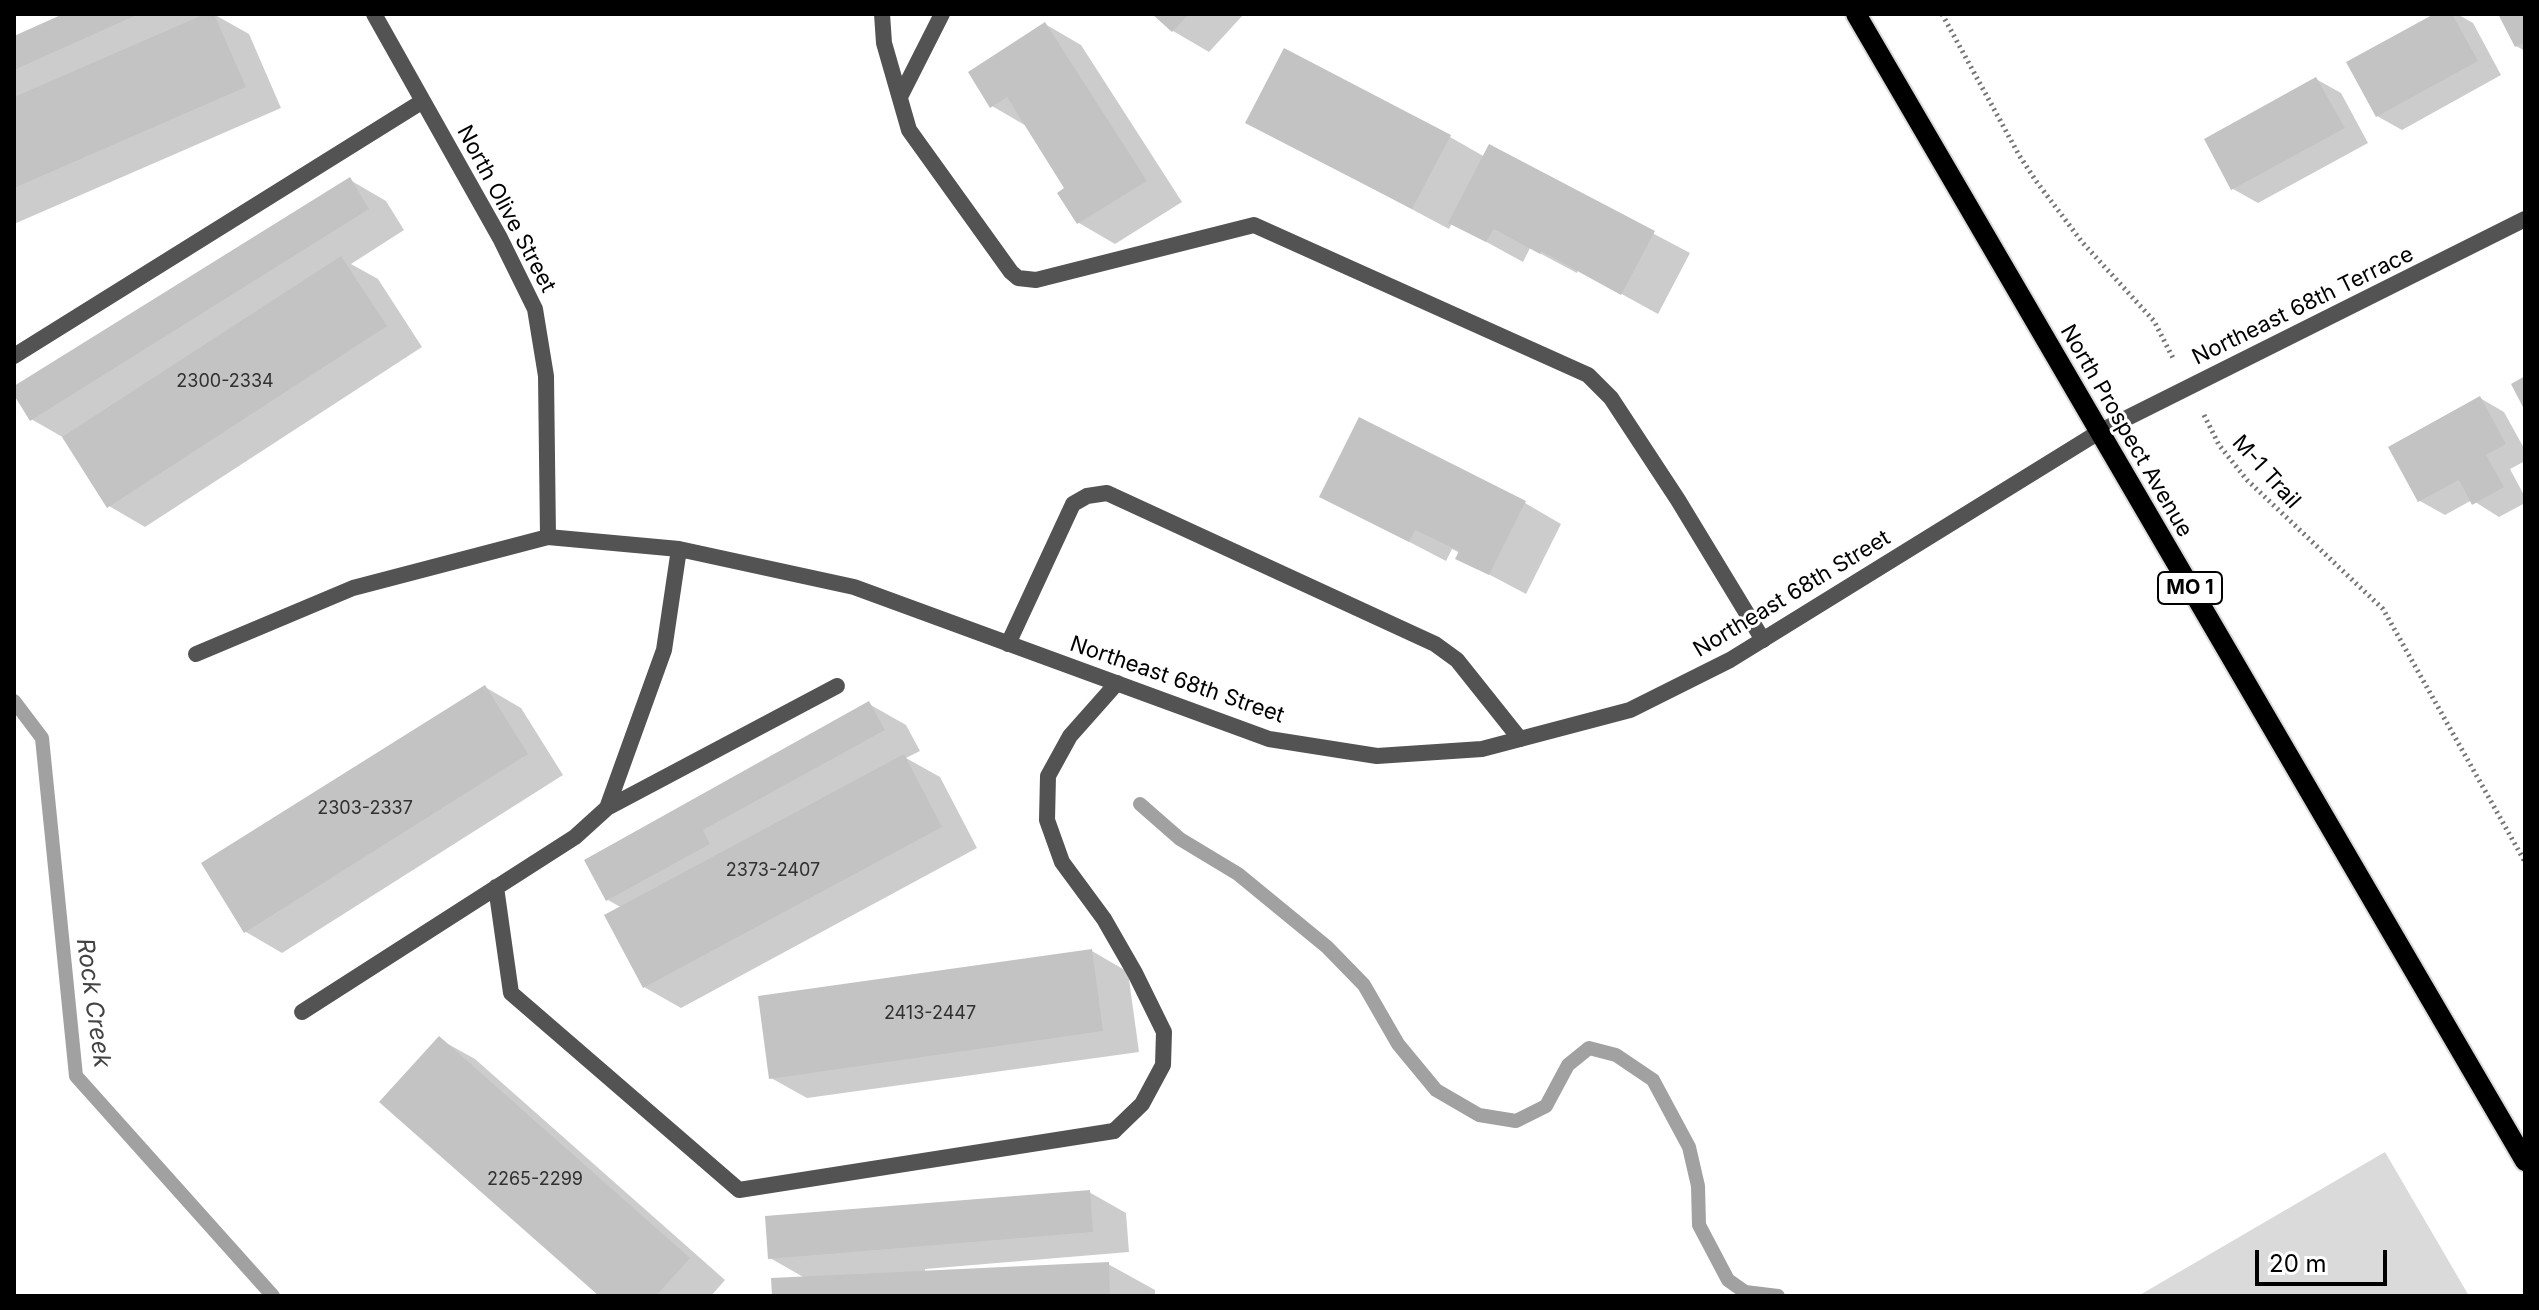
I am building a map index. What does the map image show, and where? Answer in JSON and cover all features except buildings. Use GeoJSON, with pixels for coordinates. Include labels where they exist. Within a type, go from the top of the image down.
{"type":"FeatureCollection","features":[{"type":"Feature","properties":{"kind":"main road","name":"North Prospect Avenue"},"geometry":{"type":"LineString","coordinates":[[1856,14],[2525,1161]]}},
{"type":"Feature","properties":{"kind":"street","name":"North Olive Street"},"geometry":{"type":"LineString","coordinates":[[374,14],[500,238],[535,309],[546,376],[548,537]]}},
{"type":"Feature","properties":{"kind":"street"},"geometry":{"type":"LineString","coordinates":[[882,14],[884,43],[909,130],[1018,278],[1036,280],[1254,225],[1588,375],[1611,398],[1678,500],[1763,640]]}},
{"type":"Feature","properties":{"kind":"street"},"geometry":{"type":"LineString","coordinates":[[900,97],[942,14]]}},
{"type":"Feature","properties":{"kind":"street"},"geometry":{"type":"LineString","coordinates":[[14,356],[423,101]]}},
{"type":"Feature","properties":{"kind":"street","name":"Northeast 68th Terrace"},"geometry":{"type":"LineString","coordinates":[[2099,432],[2525,219]]}},
{"type":"Feature","properties":{"kind":"street","name":"Northeast 68th Street"},"geometry":{"type":"LineString","coordinates":[[196,654],[353,588],[548,537],[679,549],[854,587],[1269,739],[1377,756],[1482,749],[1630,710],[1730,660],[2099,432]]}},
{"type":"Feature","properties":{"kind":"street"},"geometry":{"type":"LineString","coordinates":[[1008,644],[1073,504],[1087,496],[1107,493],[1435,644],[1457,660],[1520,739]]}},
{"type":"Feature","properties":{"kind":"street"},"geometry":{"type":"LineString","coordinates":[[607,808],[664,650],[679,549]]}},
{"type":"Feature","properties":{"kind":"street"},"geometry":{"type":"LineString","coordinates":[[496,887],[511,993],[739,1190],[1114,1131],[1142,1104],[1163,1065],[1164,1032],[1104,919],[1062,862],[1047,820],[1048,776],[1070,736],[1117,683]]}},
{"type":"Feature","properties":{"kind":"street"},"geometry":{"type":"LineString","coordinates":[[302,1012],[575,837],[607,808],[837,686]]}},
{"type":"Feature","properties":{"kind":"path","name":"M-1 Trail"},"geometry":{"type":"LineString","coordinates":[[1942,14],[2036,181],[2082,242],[2154,321],[2219,445],[2247,480],[2383,609],[2525,862]]}},
{"type":"Feature","properties":{"kind":"shaded area"},"geometry":{"type":"Polygon","coordinates":[[[2385,1152],[2469,1296],[2138,1296],[2385,1152]]]}},
{"type":"Feature","properties":{"kind":"waterway","name":"Rock Creek"},"geometry":{"type":"LineString","coordinates":[[14,701],[42,738],[76,1076],[273,1296]]}},
{"type":"Feature","properties":{"kind":"waterway"},"geometry":{"type":"LineString","coordinates":[[1140,804],[1180,839],[1238,874],[1327,947],[1364,985],[1398,1044],[1436,1090],[1479,1115],[1516,1121],[1546,1106],[1568,1065],[1589,1048],[1616,1055],[1653,1080],[1689,1147],[1698,1186],[1699,1225],[1728,1280],[1745,1292],[1778,1296]]}}]}
